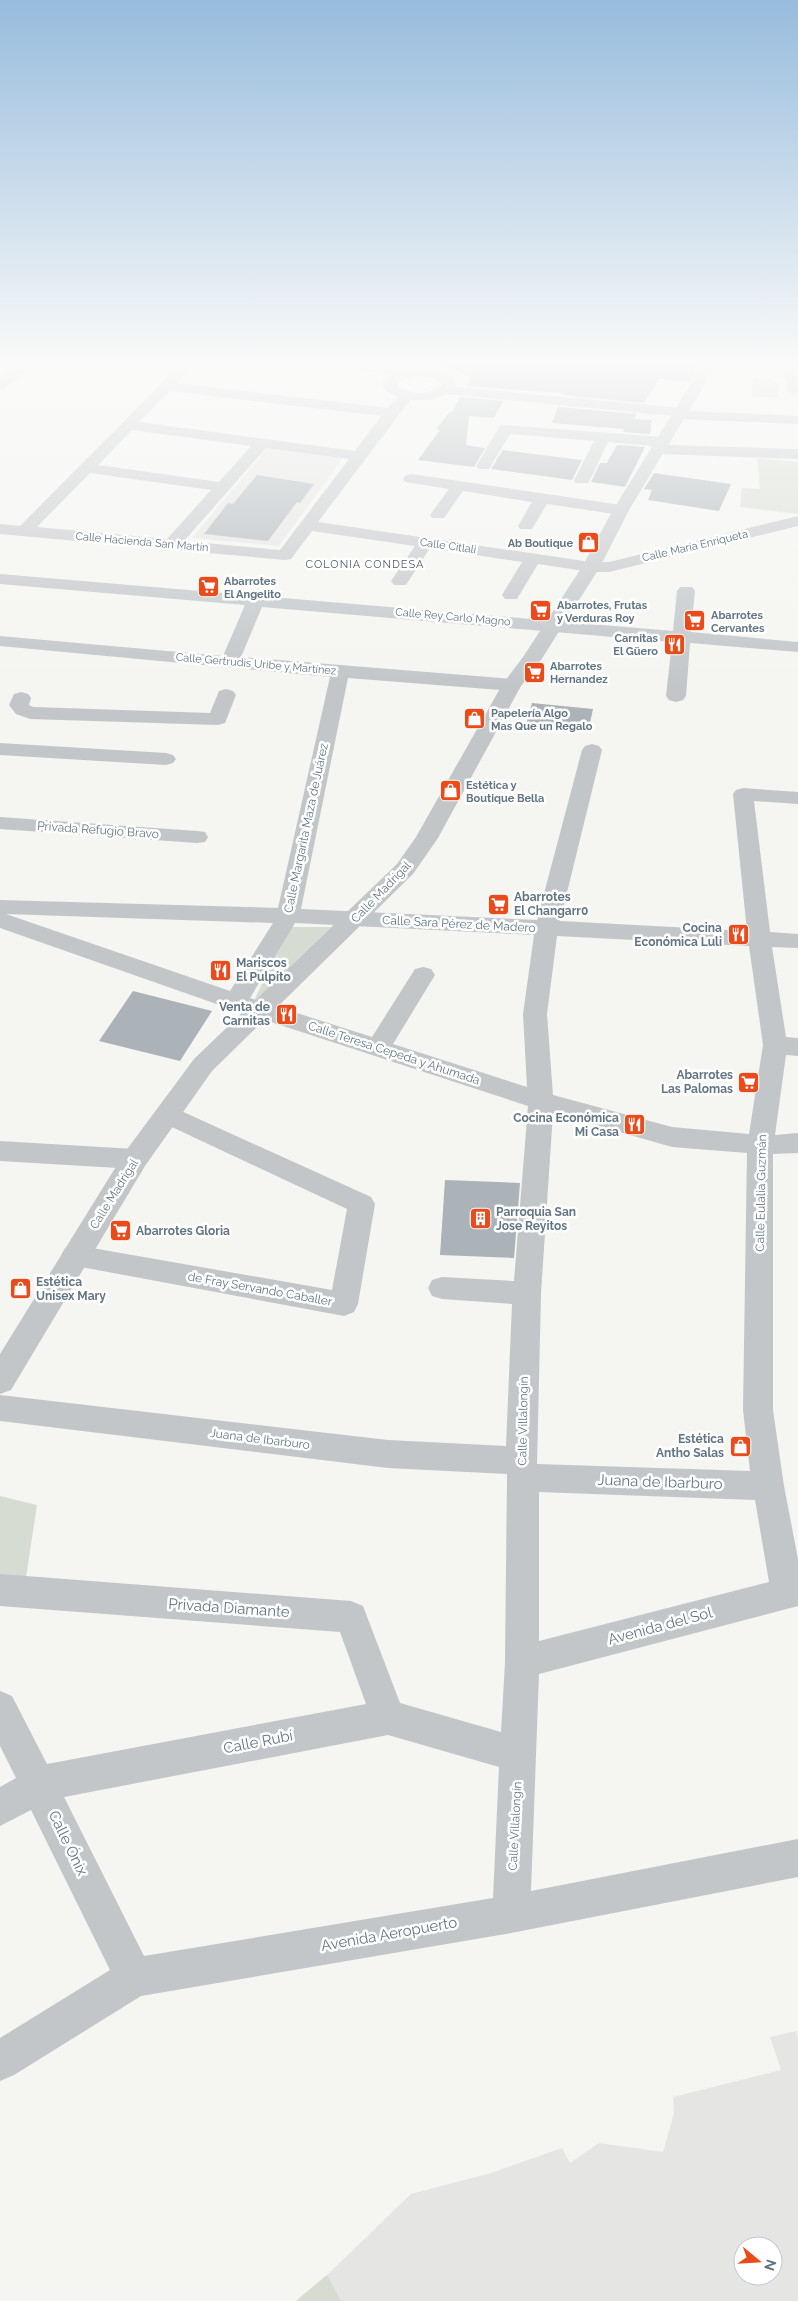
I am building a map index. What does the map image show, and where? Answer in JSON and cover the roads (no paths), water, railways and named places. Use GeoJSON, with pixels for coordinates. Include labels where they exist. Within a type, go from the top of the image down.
{"type":"FeatureCollection","features":[{"type":"Feature","properties":{"kind":"street"},"geometry":{"type":"LineString","coordinates":[[24,531],[84,471]]}},
{"type":"Feature","properties":{"kind":"street"},"geometry":{"type":"LineString","coordinates":[[111,471],[222,487]]}},
{"type":"Feature","properties":{"kind":"street"},"geometry":{"type":"LineString","coordinates":[[172,544],[236,471]]}},
{"type":"Feature","properties":{"kind":"street"},"geometry":{"type":"LineString","coordinates":[[306,525],[346,471]]}},
{"type":"Feature","properties":{"kind":"street"},"geometry":{"type":"LineString","coordinates":[[582,480],[586,471]]}},
{"type":"Feature","properties":{"kind":"street","name":"Calle Madrigal"},"geometry":{"type":"LineString","coordinates":[[0,1381],[135,1159],[203,1066],[357,918],[405,869],[427,838],[512,685],[554,625],[591,566],[621,510],[645,471]]}},
{"type":"Feature","properties":{"kind":"street"},"geometry":{"type":"LineString","coordinates":[[411,479],[621,510]]}},
{"type":"Feature","properties":{"kind":"street"},"geometry":{"type":"LineString","coordinates":[[438,515],[459,486]]}},
{"type":"Feature","properties":{"kind":"street"},"geometry":{"type":"LineString","coordinates":[[526,526],[542,498]]}},
{"type":"Feature","properties":{"kind":"street","name":"Calle María Enriqueta"},"geometry":{"type":"LineString","coordinates":[[591,566],[609,567],[798,522]]}},
{"type":"Feature","properties":{"kind":"street","name":"Calle Citlali"},"geometry":{"type":"LineString","coordinates":[[306,525],[591,566]]}},
{"type":"Feature","properties":{"kind":"street","name":"Calle Hacienda San Martín"},"geometry":{"type":"LineString","coordinates":[[0,529],[285,555],[306,525]]}},
{"type":"Feature","properties":{"kind":"street"},"geometry":{"type":"LineString","coordinates":[[400,581],[425,543]]}},
{"type":"Feature","properties":{"kind":"street"},"geometry":{"type":"LineString","coordinates":[[511,595],[532,558]]}},
{"type":"Feature","properties":{"kind":"street","name":"Calle Rey Carlo Magno"},"geometry":{"type":"LineString","coordinates":[[0,580],[554,625],[798,647]]}},
{"type":"Feature","properties":{"kind":"street"},"geometry":{"type":"LineString","coordinates":[[676,696],[680,636],[686,591]]}},
{"type":"Feature","properties":{"kind":"street"},"geometry":{"type":"LineString","coordinates":[[230,661],[256,600]]}},
{"type":"Feature","properties":{"kind":"street","name":"Calle Gertrudis Uribe y Martínez"},"geometry":{"type":"LineString","coordinates":[[0,641],[340,672],[512,685]]}},
{"type":"Feature","properties":{"kind":"street","name":"Calle Margarita Maza de Juárez"},"geometry":{"type":"LineString","coordinates":[[236,1002],[288,916],[340,672]]}},
{"type":"Feature","properties":{"kind":"street"},"geometry":{"type":"LineString","coordinates":[[1,751],[218,719],[226,695]]}},
{"type":"Feature","properties":{"kind":"street"},"geometry":{"type":"LineString","coordinates":[[21,698],[20,704],[23,710],[30,713],[103,735],[166,759]]}},
{"type":"Feature","properties":{"kind":"street","name":"Calle Villalongín"},"geometry":{"type":"LineString","coordinates":[[511,1914],[522,1662],[522,1469],[527,1294],[541,1101],[535,1014],[546,930],[592,750]]}},
{"type":"Feature","properties":{"kind":"street","name":"Calle Eulalia Guzmán"},"geometry":{"type":"LineString","coordinates":[[793,1591],[768,1486],[758,1410],[760,1146],[786,1046],[760,938],[743,794],[798,798]]}},
{"type":"Feature","properties":{"kind":"street","name":"Privada Refugio Bravo"},"geometry":{"type":"LineString","coordinates":[[0,823],[197,837]]}},
{"type":"Feature","properties":{"kind":"street","name":"Calle Sara Pérez de Madero"},"geometry":{"type":"LineString","coordinates":[[0,907],[357,918],[546,930],[798,941]]}},
{"type":"Feature","properties":{"kind":"street","name":"Calle Teresa Cepeda y Ahumada"},"geometry":{"type":"LineString","coordinates":[[0,920],[236,1002],[541,1101],[672,1137],[760,1146],[798,1143]]}},
{"type":"Feature","properties":{"kind":"street"},"geometry":{"type":"LineString","coordinates":[[378,1048],[423,975]]}},
{"type":"Feature","properties":{"kind":"street","name":"de Fray Servando Caballer"},"geometry":{"type":"LineString","coordinates":[[75,1256],[344,1304],[361,1204],[168,1114]]}},
{"type":"Feature","properties":{"kind":"street"},"geometry":{"type":"LineString","coordinates":[[0,1151],[135,1159]]}},
{"type":"Feature","properties":{"kind":"street"},"geometry":{"type":"LineString","coordinates":[[442,1288],[527,1294]]}},
{"type":"Feature","properties":{"kind":"street","name":"Juana de Ibarburo"},"geometry":{"type":"LineString","coordinates":[[0,1408],[522,1469],[768,1486]]}},
{"type":"Feature","properties":{"kind":"street","name":"Privada Diamante"},"geometry":{"type":"LineString","coordinates":[[0,1590],[351,1617],[388,1717]]}},
{"type":"Feature","properties":{"kind":"street","name":"Avenida del Sol"},"geometry":{"type":"LineString","coordinates":[[522,1662],[793,1591]]}},
{"type":"Feature","properties":{"kind":"street","name":"Calle Ónix"},"geometry":{"type":"LineString","coordinates":[[0,1708],[134,1977]]}},
{"type":"Feature","properties":{"kind":"street","name":"Calle Rubí"},"geometry":{"type":"LineString","coordinates":[[0,1808],[39,1784],[388,1717],[519,1755]]}},
{"type":"Feature","properties":{"kind":"street","name":"Avenida Aeropuerto"},"geometry":{"type":"LineString","coordinates":[[0,2061],[134,1977],[511,1914],[798,1858]]}},
{"type":"Feature","properties":{"kind":"place","name":"Ab Boutique"},"geometry":{"type":"Point","coordinates":[589,543]}},
{"type":"Feature","properties":{"kind":"place","name":"Abarrotes El Angelito"},"geometry":{"type":"Point","coordinates":[208,587]}},
{"type":"Feature","properties":{"kind":"place","name":"Abarrotes, Frutas y Verduras Roy"},"geometry":{"type":"Point","coordinates":[541,611]}},
{"type":"Feature","properties":{"kind":"place","name":"Abarrotes Cervantes"},"geometry":{"type":"Point","coordinates":[695,621]}},
{"type":"Feature","properties":{"kind":"place","name":"Carnitas El Güero"},"geometry":{"type":"Point","coordinates":[674,644]}},
{"type":"Feature","properties":{"kind":"place","name":"Abarrotes Hernandez"},"geometry":{"type":"Point","coordinates":[534,672]}},
{"type":"Feature","properties":{"kind":"place","name":"Papelería Algo Mas Que un Regalo"},"geometry":{"type":"Point","coordinates":[475,719]}},
{"type":"Feature","properties":{"kind":"place","name":"Estética y Boutique Bella"},"geometry":{"type":"Point","coordinates":[450,791]}},
{"type":"Feature","properties":{"kind":"place","name":"Abarrotes El Changarr0"},"geometry":{"type":"Point","coordinates":[498,904]}},
{"type":"Feature","properties":{"kind":"place","name":"Cocina Económica Luli"},"geometry":{"type":"Point","coordinates":[738,935]}},
{"type":"Feature","properties":{"kind":"place","name":"Mariscos El Pulpito"},"geometry":{"type":"Point","coordinates":[220,970]}},
{"type":"Feature","properties":{"kind":"place","name":"Venta de Carnitas"},"geometry":{"type":"Point","coordinates":[286,1014]}},
{"type":"Feature","properties":{"kind":"place","name":"Abarrotes Las Palomas"},"geometry":{"type":"Point","coordinates":[749,1082]}},
{"type":"Feature","properties":{"kind":"place","name":"Cocina Económica Mi Casa"},"geometry":{"type":"Point","coordinates":[635,1125]}},
{"type":"Feature","properties":{"kind":"place","name":"Parroquia San Jose Reyitos"},"geometry":{"type":"Point","coordinates":[480,1219]}},
{"type":"Feature","properties":{"kind":"place","name":"Abarrotes Gloria"},"geometry":{"type":"Point","coordinates":[120,1231]}},
{"type":"Feature","properties":{"kind":"place","name":"Estética Unisex Mary"},"geometry":{"type":"Point","coordinates":[20,1289]}},
{"type":"Feature","properties":{"kind":"place","name":"Estética Antho Salas"},"geometry":{"type":"Point","coordinates":[740,1446]}},
{"type":"Feature","properties":{"kind":"district","name":"COLONIA CONDESA"},"geometry":{"type":"Point","coordinates":[365,564]}}]}
